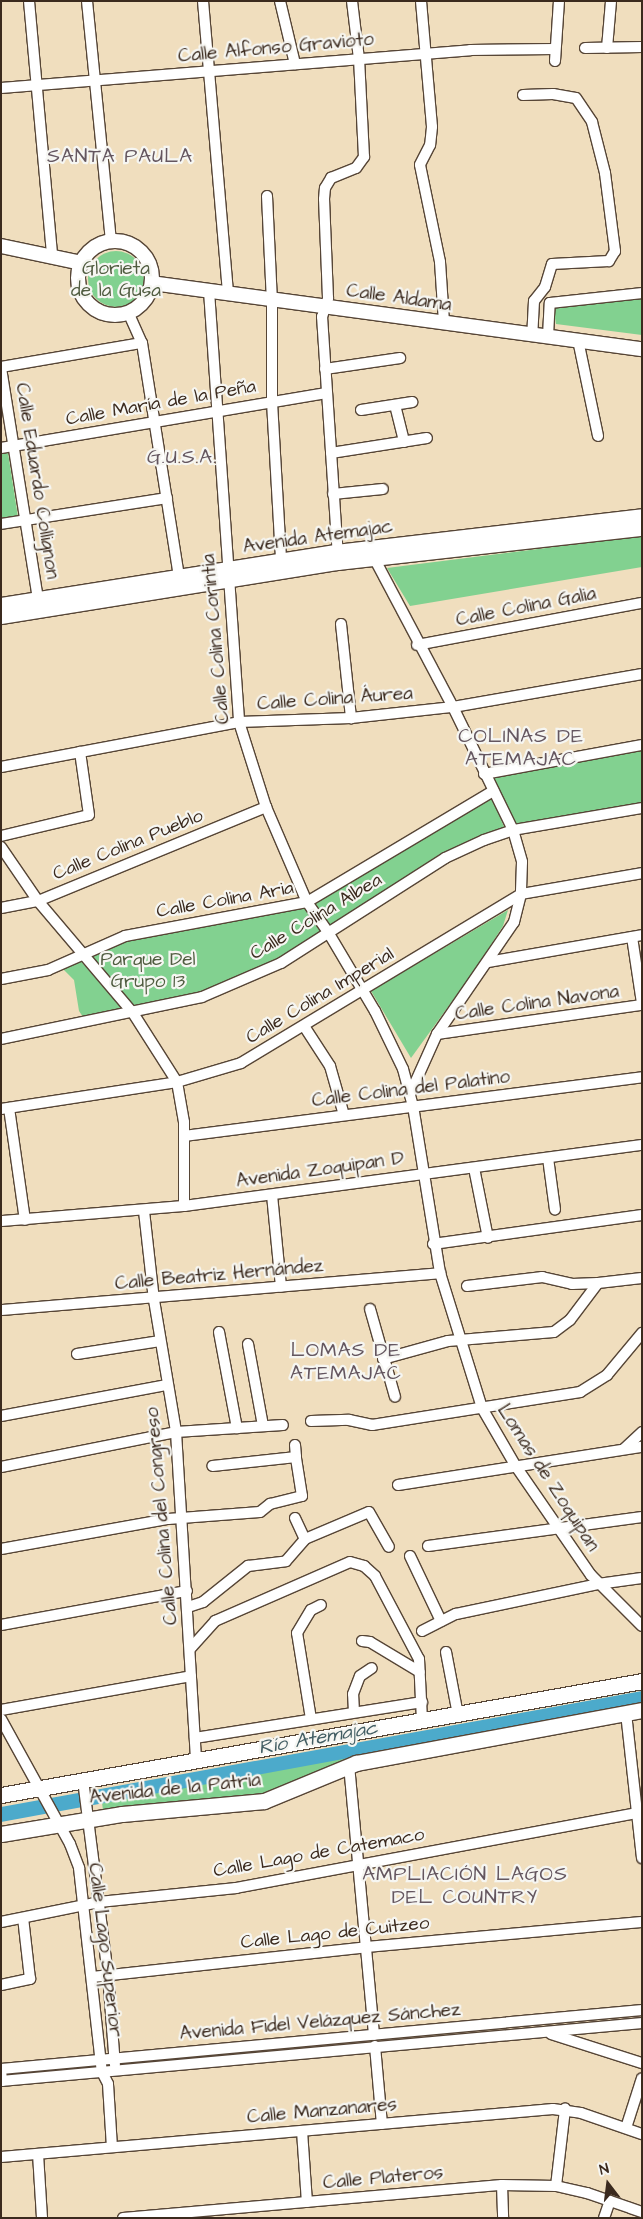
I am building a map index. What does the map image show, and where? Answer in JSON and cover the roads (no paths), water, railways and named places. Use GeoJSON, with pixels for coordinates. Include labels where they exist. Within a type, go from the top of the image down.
{"type":"FeatureCollection","features":[{"type":"Feature","properties":{"kind":"main road"},"geometry":{"type":"LineString","coordinates":[[112,241],[123,242],[142,252],[152,272],[152,282],[144,301],[128,312],[104,313],[92,307],[79,287],[82,263],[94,248],[112,241]]}},
{"type":"Feature","properties":{"kind":"main road"},"geometry":{"type":"LineString","coordinates":[[1,246],[82,263]]}},
{"type":"Feature","properties":{"kind":"main road","name":"Calle Aldama"},"geometry":{"type":"LineString","coordinates":[[152,282],[272,301],[642,349]]}},
{"type":"Feature","properties":{"kind":"main road","name":"Avenida Atemajac"},"geometry":{"type":"LineString","coordinates":[[371,554],[642,516]]}},
{"type":"Feature","properties":{"kind":"main road","name":"Avenida Atemajac"},"geometry":{"type":"LineString","coordinates":[[1,605],[179,576],[228,574],[281,560],[338,557],[642,529]]}},
{"type":"Feature","properties":{"kind":"main road","name":"Avenida Atemajac"},"geometry":{"type":"LineString","coordinates":[[1,617],[228,574],[338,557]]}},
{"type":"Feature","properties":{"kind":"main road","name":"Avenida de la Patria"},"geometry":{"type":"LineString","coordinates":[[1,1795],[84,1784],[196,1760],[642,1681]]}},
{"type":"Feature","properties":{"kind":"main road","name":"Avenida de la Patria"},"geometry":{"type":"LineString","coordinates":[[1,1834],[57,1820],[88,1816],[264,1801],[302,1788],[349,1766],[642,1710]]}},
{"type":"Feature","properties":{"kind":"street"},"geometry":{"type":"LineString","coordinates":[[29,1],[52,256]]}},
{"type":"Feature","properties":{"kind":"street"},"geometry":{"type":"LineString","coordinates":[[87,1],[112,241]]}},
{"type":"Feature","properties":{"kind":"street"},"geometry":{"type":"LineString","coordinates":[[204,1],[228,293]]}},
{"type":"Feature","properties":{"kind":"street"},"geometry":{"type":"LineString","coordinates":[[280,1],[295,64]]}},
{"type":"Feature","properties":{"kind":"street"},"geometry":{"type":"LineString","coordinates":[[338,557],[322,317],[328,298],[325,188],[331,178],[356,168],[364,157],[359,59],[352,1]]}},
{"type":"Feature","properties":{"kind":"street"},"geometry":{"type":"LineString","coordinates":[[421,1],[432,127],[430,145],[420,164],[430,223],[440,262],[444,322]]}},
{"type":"Feature","properties":{"kind":"street"},"geometry":{"type":"LineString","coordinates":[[555,61],[559,1]]}},
{"type":"Feature","properties":{"kind":"street"},"geometry":{"type":"LineString","coordinates":[[608,48],[611,1]]}},
{"type":"Feature","properties":{"kind":"street"},"geometry":{"type":"LineString","coordinates":[[585,48],[642,47]]}},
{"type":"Feature","properties":{"kind":"street","name":"Calle Alfonso Gravioto"},"geometry":{"type":"LineString","coordinates":[[1,88],[426,54],[555,49]]}},
{"type":"Feature","properties":{"kind":"street"},"geometry":{"type":"LineString","coordinates":[[523,95],[553,94],[576,98],[592,122],[604,173],[615,251],[609,261],[552,264],[545,287],[534,301],[532,334]]}},
{"type":"Feature","properties":{"kind":"street"},"geometry":{"type":"LineString","coordinates":[[267,196],[272,301],[272,402],[281,560]]}},
{"type":"Feature","properties":{"kind":"street","name":"Calle Colina Corintia"},"geometry":{"type":"LineString","coordinates":[[209,291],[239,722],[266,807],[307,902],[328,932],[396,1049],[410,1094]]}},
{"type":"Feature","properties":{"kind":"street"},"geometry":{"type":"LineString","coordinates":[[548,336],[550,303],[642,293]]}},
{"type":"Feature","properties":{"kind":"street"},"geometry":{"type":"LineString","coordinates":[[128,312],[142,343],[179,576]]}},
{"type":"Feature","properties":{"kind":"street"},"geometry":{"type":"LineString","coordinates":[[578,340],[598,436]]}},
{"type":"Feature","properties":{"kind":"street"},"geometry":{"type":"LineString","coordinates":[[1,368],[142,343]]}},
{"type":"Feature","properties":{"kind":"street"},"geometry":{"type":"LineString","coordinates":[[325,369],[400,358]]}},
{"type":"Feature","properties":{"kind":"street","name":"Calle Eduardo Collignon"},"geometry":{"type":"LineString","coordinates":[[1,368],[38,599]]}},
{"type":"Feature","properties":{"kind":"street","name":"Calle María de la Peña"},"geometry":{"type":"LineString","coordinates":[[1,448],[326,393]]}},
{"type":"Feature","properties":{"kind":"street"},"geometry":{"type":"LineString","coordinates":[[361,410],[412,402]]}},
{"type":"Feature","properties":{"kind":"street"},"geometry":{"type":"LineString","coordinates":[[396,405],[404,442]]}},
{"type":"Feature","properties":{"kind":"street"},"geometry":{"type":"LineString","coordinates":[[331,453],[426,438]]}},
{"type":"Feature","properties":{"kind":"street"},"geometry":{"type":"LineString","coordinates":[[333,494],[383,489]]}},
{"type":"Feature","properties":{"kind":"street"},"geometry":{"type":"LineString","coordinates":[[1,524],[166,498]]}},
{"type":"Feature","properties":{"kind":"street"},"geometry":{"type":"LineString","coordinates":[[371,554],[417,645],[453,707],[484,774],[513,830],[522,862],[521,894],[514,922],[437,1034],[410,1094]]}},
{"type":"Feature","properties":{"kind":"street","name":"Calle Colina Galia"},"geometry":{"type":"LineString","coordinates":[[417,645],[642,603]]}},
{"type":"Feature","properties":{"kind":"street"},"geometry":{"type":"LineString","coordinates":[[341,624],[351,718]]}},
{"type":"Feature","properties":{"kind":"street","name":"Calle Colina Áurea"},"geometry":{"type":"LineString","coordinates":[[1,767],[239,722],[351,718],[453,707],[642,674]]}},
{"type":"Feature","properties":{"kind":"street"},"geometry":{"type":"LineString","coordinates":[[484,774],[642,745]]}},
{"type":"Feature","properties":{"kind":"street"},"geometry":{"type":"LineString","coordinates":[[1,836],[89,815],[80,752]]}},
{"type":"Feature","properties":{"kind":"street","name":"Calle Colina Aria"},"geometry":{"type":"LineString","coordinates":[[1,979],[48,970],[80,953],[125,936],[307,902],[493,791]]}},
{"type":"Feature","properties":{"kind":"street","name":"Calle Colina Pueblo"},"geometry":{"type":"LineString","coordinates":[[1,908],[38,901],[266,807]]}},
{"type":"Feature","properties":{"kind":"street","name":"Calle Colina Albea"},"geometry":{"type":"LineString","coordinates":[[1,1040],[202,997],[237,984],[281,963],[445,858],[513,830],[642,808]]}},
{"type":"Feature","properties":{"kind":"street"},"geometry":{"type":"LineString","coordinates":[[1,847],[38,901],[80,953],[133,1013],[177,1082],[184,1108],[184,1206]]}},
{"type":"Feature","properties":{"kind":"street","name":"Calle Colina Imperial"},"geometry":{"type":"LineString","coordinates":[[5,1108],[177,1082],[241,1063],[521,894],[642,873]]}},
{"type":"Feature","properties":{"kind":"street"},"geometry":{"type":"LineString","coordinates":[[488,962],[637,936],[642,1004]]}},
{"type":"Feature","properties":{"kind":"street","name":"Calle Colina Navona"},"geometry":{"type":"LineString","coordinates":[[437,1034],[642,1004]]}},
{"type":"Feature","properties":{"kind":"street"},"geometry":{"type":"LineString","coordinates":[[304,1026],[330,1066],[344,1115]]}},
{"type":"Feature","properties":{"kind":"street","name":"Calle Colina del Palatino"},"geometry":{"type":"LineString","coordinates":[[184,1136],[642,1077]]}},
{"type":"Feature","properties":{"kind":"street","name":"Lomas de Zoquipan"},"geometry":{"type":"LineString","coordinates":[[410,1094],[440,1273],[459,1340],[482,1408],[515,1465],[557,1528],[598,1584],[642,1626]]}},
{"type":"Feature","properties":{"kind":"street"},"geometry":{"type":"LineString","coordinates":[[5,1108],[25,1220]]}},
{"type":"Feature","properties":{"kind":"street","name":"Avenida Zoquipan D"},"geometry":{"type":"LineString","coordinates":[[1,1221],[144,1211],[642,1145]]}},
{"type":"Feature","properties":{"kind":"street"},"geometry":{"type":"LineString","coordinates":[[548,1158],[555,1210]]}},
{"type":"Feature","properties":{"kind":"street"},"geometry":{"type":"LineString","coordinates":[[474,1168],[488,1238]]}},
{"type":"Feature","properties":{"kind":"street"},"geometry":{"type":"LineString","coordinates":[[272,1195],[281,1287]]}},
{"type":"Feature","properties":{"kind":"street","name":"Calle Colina del Congreso"},"geometry":{"type":"LineString","coordinates":[[144,1211],[154,1300],[176,1432],[196,1760]]}},
{"type":"Feature","properties":{"kind":"street"},"geometry":{"type":"LineString","coordinates":[[434,1244],[642,1216]]}},
{"type":"Feature","properties":{"kind":"street","name":"Calle Beatriz Hernández"},"geometry":{"type":"LineString","coordinates":[[1,1310],[154,1300],[440,1273]]}},
{"type":"Feature","properties":{"kind":"street"},"geometry":{"type":"LineString","coordinates":[[467,1286],[542,1278],[572,1284],[642,1278]]}},
{"type":"Feature","properties":{"kind":"street"},"geometry":{"type":"LineString","coordinates":[[383,1359],[459,1340],[554,1332],[570,1320],[598,1283]]}},
{"type":"Feature","properties":{"kind":"street"},"geometry":{"type":"LineString","coordinates":[[370,1309],[395,1396]]}},
{"type":"Feature","properties":{"kind":"street"},"geometry":{"type":"LineString","coordinates":[[219,1332],[237,1428]]}},
{"type":"Feature","properties":{"kind":"street"},"geometry":{"type":"LineString","coordinates":[[311,1421],[349,1420],[372,1425],[580,1392],[607,1375],[642,1333]]}},
{"type":"Feature","properties":{"kind":"street"},"geometry":{"type":"LineString","coordinates":[[77,1354],[160,1341]]}},
{"type":"Feature","properties":{"kind":"street"},"geometry":{"type":"LineString","coordinates":[[248,1344],[263,1426]]}},
{"type":"Feature","properties":{"kind":"street"},"geometry":{"type":"LineString","coordinates":[[1,1416],[167,1385]]}},
{"type":"Feature","properties":{"kind":"street"},"geometry":{"type":"LineString","coordinates":[[1,1467],[176,1432],[283,1425]]}},
{"type":"Feature","properties":{"kind":"street"},"geometry":{"type":"LineString","coordinates":[[624,1449],[642,1432]]}},
{"type":"Feature","properties":{"kind":"street"},"geometry":{"type":"LineString","coordinates":[[1,1549],[180,1518],[260,1512],[270,1504],[302,1496],[295,1445]]}},
{"type":"Feature","properties":{"kind":"street"},"geometry":{"type":"LineString","coordinates":[[398,1485],[515,1465],[642,1447]]}},
{"type":"Feature","properties":{"kind":"street"},"geometry":{"type":"LineString","coordinates":[[212,1466],[296,1457]]}},
{"type":"Feature","properties":{"kind":"street"},"geometry":{"type":"LineString","coordinates":[[188,1608],[202,1602],[248,1566],[286,1561],[305,1539],[370,1512],[389,1547]]}},
{"type":"Feature","properties":{"kind":"street"},"geometry":{"type":"LineString","coordinates":[[428,1546],[642,1517]]}},
{"type":"Feature","properties":{"kind":"street"},"geometry":{"type":"LineString","coordinates":[[296,1518],[305,1539]]}},
{"type":"Feature","properties":{"kind":"street"},"geometry":{"type":"LineString","coordinates":[[410,1556],[441,1622]]}},
{"type":"Feature","properties":{"kind":"street"},"geometry":{"type":"LineString","coordinates":[[190,1649],[215,1621],[350,1562],[364,1566],[375,1576],[419,1659],[422,1721]]}},
{"type":"Feature","properties":{"kind":"street"},"geometry":{"type":"LineString","coordinates":[[422,1631],[456,1614],[598,1584],[642,1578]]}},
{"type":"Feature","properties":{"kind":"street"},"geometry":{"type":"LineString","coordinates":[[1,1625],[187,1591]]}},
{"type":"Feature","properties":{"kind":"street"},"geometry":{"type":"LineString","coordinates":[[311,1719],[297,1633],[311,1610],[321,1605]]}},
{"type":"Feature","properties":{"kind":"street"},"geometry":{"type":"LineString","coordinates":[[362,1641],[370,1642],[420,1672]]}},
{"type":"Feature","properties":{"kind":"street"},"geometry":{"type":"LineString","coordinates":[[446,1652],[458,1715]]}},
{"type":"Feature","properties":{"kind":"street"},"geometry":{"type":"LineString","coordinates":[[354,1712],[354,1694],[360,1676],[372,1668]]}},
{"type":"Feature","properties":{"kind":"street"},"geometry":{"type":"LineString","coordinates":[[1,1710],[191,1676]]}},
{"type":"Feature","properties":{"kind":"street"},"geometry":{"type":"LineString","coordinates":[[195,1738],[422,1702]]}},
{"type":"Feature","properties":{"kind":"street"},"geometry":{"type":"LineString","coordinates":[[626,1713],[639,1812],[642,1858]]}},
{"type":"Feature","properties":{"kind":"street"},"geometry":{"type":"LineString","coordinates":[[1,1719],[41,1791]]}},
{"type":"Feature","properties":{"kind":"street"},"geometry":{"type":"LineString","coordinates":[[349,1766],[374,2035]]}},
{"type":"Feature","properties":{"kind":"street","name":"Calle Lago Superior"},"geometry":{"type":"LineString","coordinates":[[84,1784],[108,1975],[116,2070]]}},
{"type":"Feature","properties":{"kind":"street","name":"Calle Lago Superior"},"geometry":{"type":"LineString","coordinates":[[41,1791],[57,1820],[79,1868],[102,2072],[108,2084],[112,2147]]}},
{"type":"Feature","properties":{"kind":"street","name":"Calle Lago de Catemaco"},"geometry":{"type":"LineString","coordinates":[[1,1922],[99,1902],[236,1888],[639,1812]]}},
{"type":"Feature","properties":{"kind":"street"},"geometry":{"type":"LineString","coordinates":[[1,1984],[30,1979],[23,1918]]}},
{"type":"Feature","properties":{"kind":"street","name":"Calle Lago de Cuitzeo"},"geometry":{"type":"LineString","coordinates":[[92,1977],[366,1947],[642,1922]]}},
{"type":"Feature","properties":{"kind":"street","name":"Avenida Fidel Velázquez Sánchez"},"geometry":{"type":"LineString","coordinates":[[1,2068],[642,2010]]}},
{"type":"Feature","properties":{"kind":"street","name":"Avenida Fidel Velázquez Sánchez"},"geometry":{"type":"LineString","coordinates":[[2,2081],[642,2023]]}},
{"type":"Feature","properties":{"kind":"street"},"geometry":{"type":"LineString","coordinates":[[422,2030],[423,2042]]}},
{"type":"Feature","properties":{"kind":"street"},"geometry":{"type":"LineString","coordinates":[[545,2033],[642,2063]]}},
{"type":"Feature","properties":{"kind":"street"},"geometry":{"type":"LineString","coordinates":[[375,2046],[382,2124]]}},
{"type":"Feature","properties":{"kind":"street"},"geometry":{"type":"LineString","coordinates":[[167,2053],[168,2066]]}},
{"type":"Feature","properties":{"kind":"street"},"geometry":{"type":"LineString","coordinates":[[1,2068],[2,2081]]}},
{"type":"Feature","properties":{"kind":"street"},"geometry":{"type":"LineString","coordinates":[[108,2084],[116,2070]]}},
{"type":"Feature","properties":{"kind":"street"},"geometry":{"type":"LineString","coordinates":[[626,2128],[642,2078]]}},
{"type":"Feature","properties":{"kind":"street"},"geometry":{"type":"LineString","coordinates":[[556,2186],[565,2109]]}},
{"type":"Feature","properties":{"kind":"street","name":"Calle Manzanares"},"geometry":{"type":"LineString","coordinates":[[1,2157],[565,2109],[642,2134]]}},
{"type":"Feature","properties":{"kind":"street"},"geometry":{"type":"LineString","coordinates":[[302,2131],[307,2202]]}},
{"type":"Feature","properties":{"kind":"street"},"geometry":{"type":"LineString","coordinates":[[38,2154],[42,2218]]}},
{"type":"Feature","properties":{"kind":"street"},"geometry":{"type":"LineString","coordinates":[[502,2185],[503,2218]]}},
{"type":"Feature","properties":{"kind":"street","name":"Calle Plateros"},"geometry":{"type":"LineString","coordinates":[[123,2218],[502,2185],[556,2186],[642,2212]]}},
{"type":"Feature","properties":{"kind":"street"},"geometry":{"type":"LineString","coordinates":[[604,2218],[610,2201]]}},
{"type":"Feature","properties":{"kind":"water"},"geometry":{"type":"Polygon","coordinates":[[[642,1691],[642,1704],[1,1822],[1,1807],[642,1691]]]}},
{"type":"Feature","properties":{"kind":"district","name":"SANTA PAULA"},"geometry":{"type":"Point","coordinates":[120,156]}},
{"type":"Feature","properties":{"kind":"district","name":"G.U.S.A."},"geometry":{"type":"Point","coordinates":[182,457]}},
{"type":"Feature","properties":{"kind":"district","name":"COLINAS DE ATEMAJAC"},"geometry":{"type":"Point","coordinates":[521,748]}},
{"type":"Feature","properties":{"kind":"district","name":"LOMAS DE ATEMAJAC"},"geometry":{"type":"Point","coordinates":[346,1362]}},
{"type":"Feature","properties":{"kind":"district","name":"AMPLIACIÓN LAGOS DEL COUNTRY"},"geometry":{"type":"Point","coordinates":[465,1886]}},
{"type":"Feature","properties":{"kind":"park label","name":"Glorieta de la Gusa"},"geometry":{"type":"Point","coordinates":[116,280]}},
{"type":"Feature","properties":{"kind":"park label","name":"Parque Del Grupo 13"},"geometry":{"type":"Point","coordinates":[148,971]}},
{"type":"Feature","properties":{"kind":"water label","name":"Río Atemajac"},"geometry":{"type":"Point","coordinates":[318,1738]}}]}
